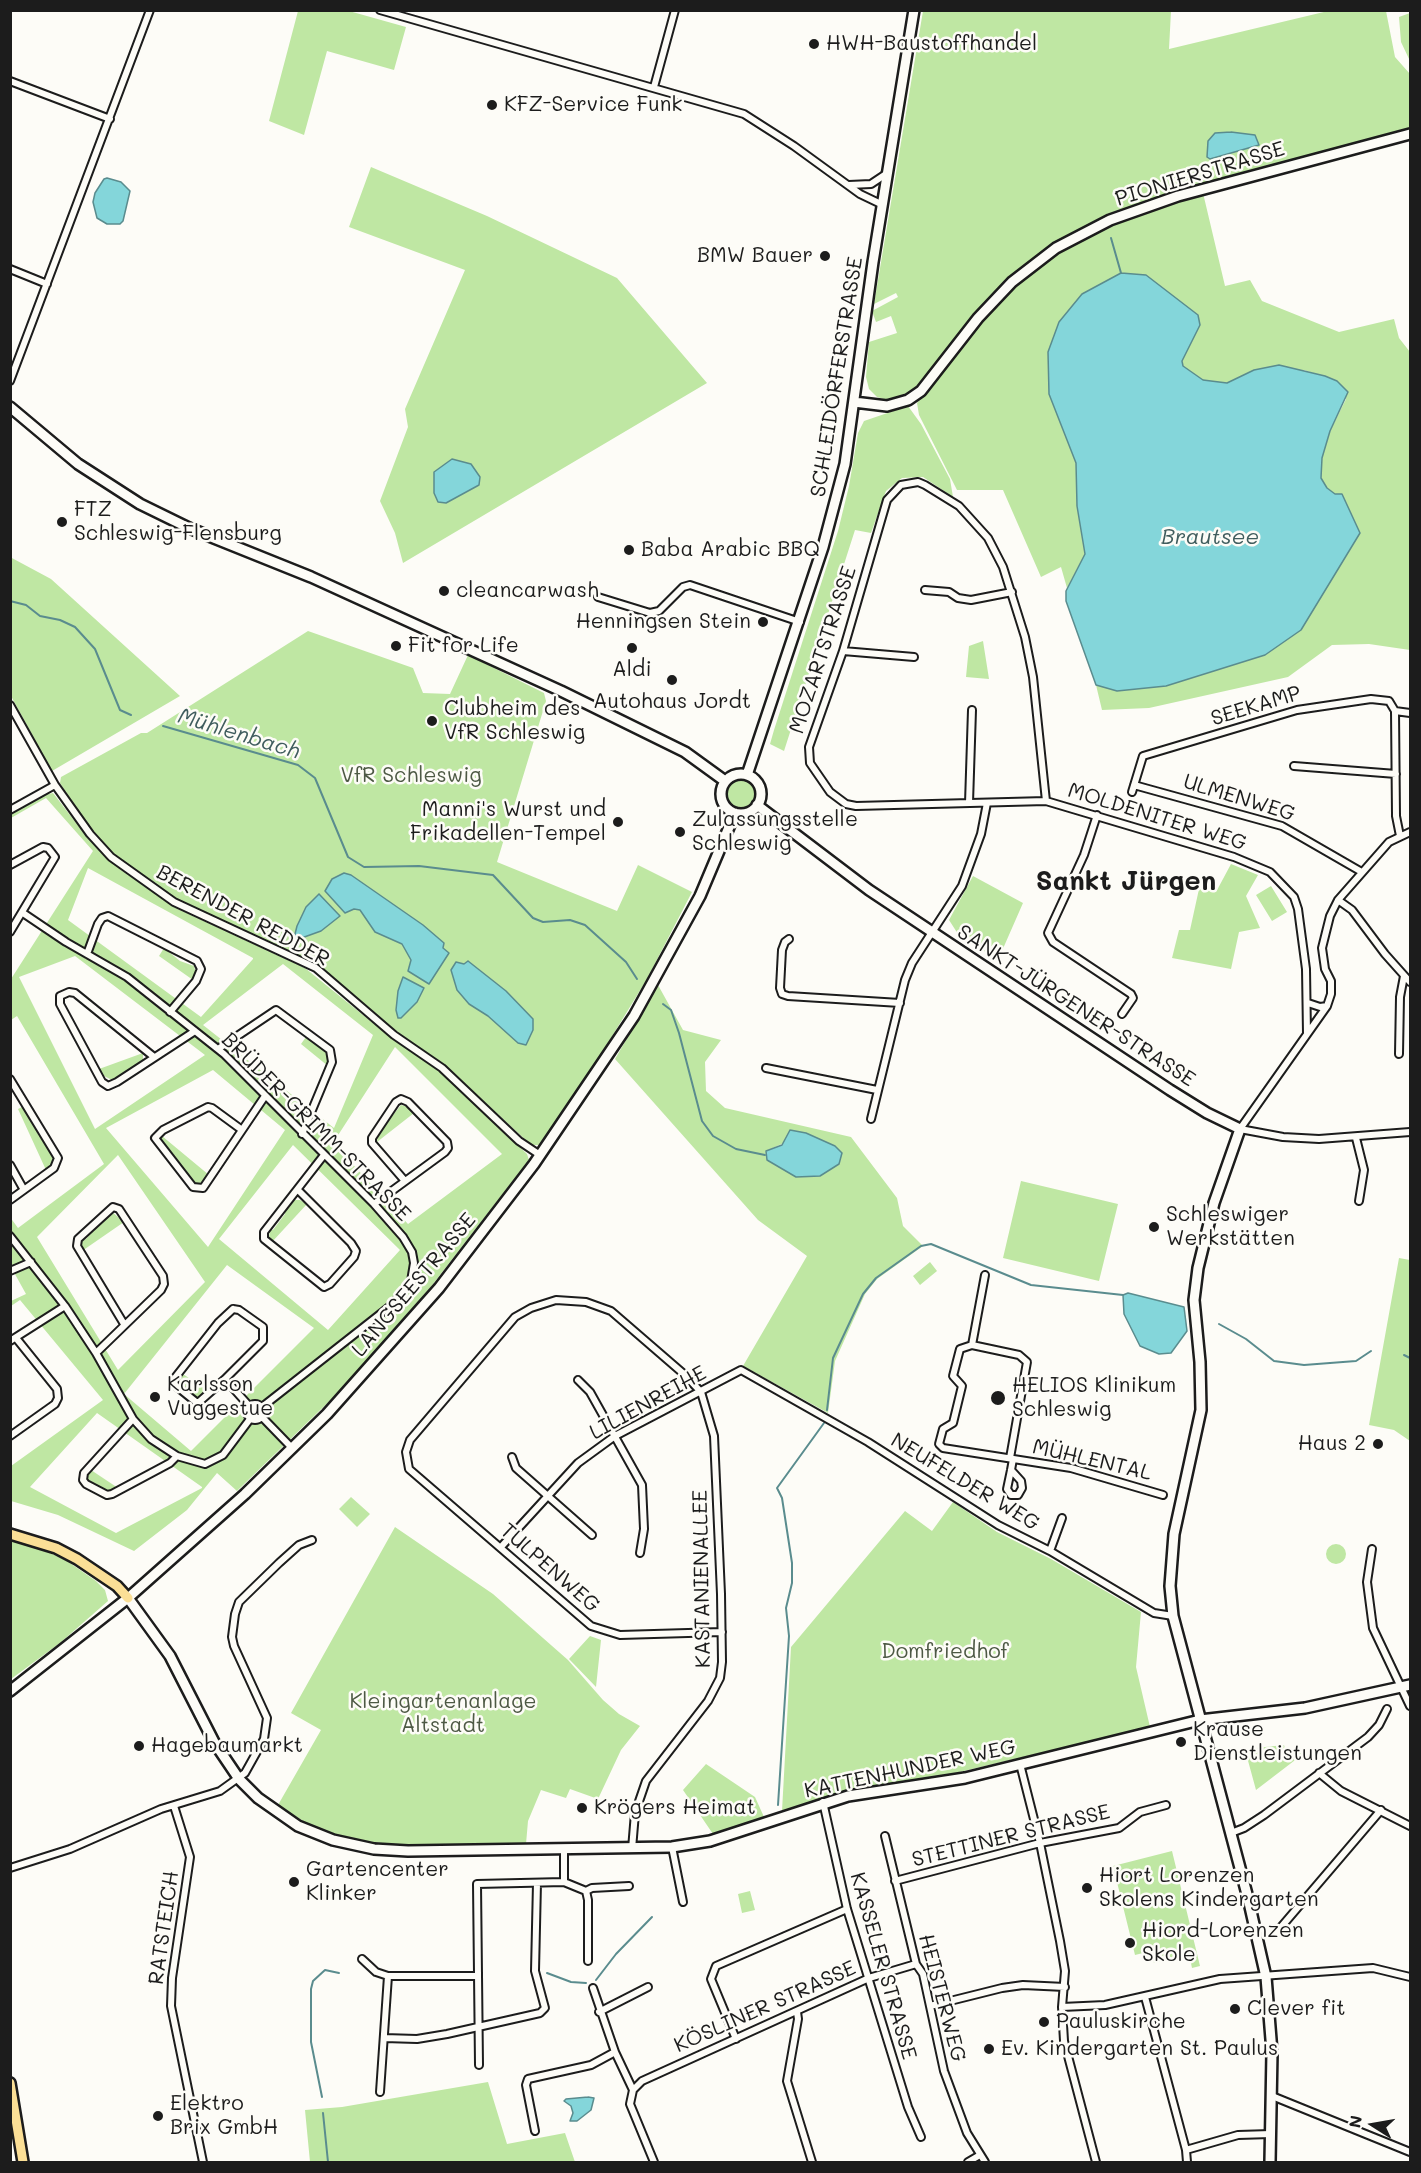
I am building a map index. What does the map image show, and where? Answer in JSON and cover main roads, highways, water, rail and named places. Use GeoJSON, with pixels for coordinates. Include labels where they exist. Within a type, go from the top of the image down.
{"type":"FeatureCollection","features":[{"type":"Feature","properties":{"kind":"main road"},"geometry":{"type":"LineString","coordinates":[[10,1534],[56,1548],[77,1559],[117,1586],[128,1598]]}},
{"type":"Feature","properties":{"kind":"main road"},"geometry":{"type":"LineString","coordinates":[[10,2083],[23,2163]]}},
{"type":"Feature","properties":{"kind":"water"},"geometry":{"type":"Polygon","coordinates":[[[1215,133],[1255,135],[1259,145],[1210,159],[1207,157],[1208,141],[1215,133]]]}},
{"type":"Feature","properties":{"kind":"water"},"geometry":{"type":"Polygon","coordinates":[[[107,178],[121,182],[130,191],[123,221],[120,224],[107,224],[97,218],[93,202],[95,193],[107,178]]]}},
{"type":"Feature","properties":{"kind":"water","name":"Brautsee"},"geometry":{"type":"Polygon","coordinates":[[[1121,273],[1146,275],[1198,315],[1200,325],[1182,361],[1183,366],[1203,380],[1227,383],[1254,370],[1279,365],[1325,376],[1337,381],[1348,392],[1330,431],[1322,458],[1321,478],[1327,488],[1335,494],[1342,494],[1360,533],[1301,630],[1265,655],[1166,686],[1117,691],[1096,685],[1066,601],[1066,591],[1085,554],[1077,506],[1076,463],[1049,394],[1048,352],[1059,322],[1082,294],[1121,273]]]}},
{"type":"Feature","properties":{"kind":"water"},"geometry":{"type":"Polygon","coordinates":[[[452,459],[471,464],[480,477],[479,485],[446,503],[438,502],[434,493],[434,472],[452,459]]]}},
{"type":"Feature","properties":{"kind":"water"},"geometry":{"type":"Polygon","coordinates":[[[344,873],[351,875],[423,925],[444,943],[443,948],[449,953],[429,984],[408,971],[411,960],[402,944],[375,932],[360,910],[354,909],[345,913],[325,891],[332,879],[344,873]]]}},
{"type":"Feature","properties":{"kind":"water"},"geometry":{"type":"Polygon","coordinates":[[[319,894],[340,916],[321,931],[296,940],[294,938],[297,926],[306,907],[319,894]]]}},
{"type":"Feature","properties":{"kind":"water"},"geometry":{"type":"Polygon","coordinates":[[[468,961],[506,991],[533,1019],[533,1030],[526,1045],[518,1043],[488,1016],[469,1004],[457,990],[451,970],[456,962],[464,964],[468,961]]]}},
{"type":"Feature","properties":{"kind":"water"},"geometry":{"type":"Polygon","coordinates":[[[403,977],[424,988],[417,1002],[401,1018],[398,1018],[396,1010],[398,991],[403,977]]]}},
{"type":"Feature","properties":{"kind":"water"},"geometry":{"type":"Polygon","coordinates":[[[790,1130],[806,1133],[835,1146],[842,1153],[839,1164],[820,1176],[796,1177],[767,1160],[766,1151],[782,1145],[790,1130]]]}},
{"type":"Feature","properties":{"kind":"water"},"geometry":{"type":"Polygon","coordinates":[[[1128,1293],[1184,1307],[1187,1331],[1171,1353],[1159,1354],[1140,1346],[1124,1314],[1123,1295],[1128,1293]]]}},
{"type":"Feature","properties":{"kind":"water"},"geometry":{"type":"Polygon","coordinates":[[[594,2098],[591,2110],[577,2121],[570,2121],[573,2113],[571,2106],[564,2101],[594,2098]]]}},
{"type":"Feature","properties":{"kind":"waterway"},"geometry":{"type":"LineString","coordinates":[[1111,238],[1121,273]]}},
{"type":"Feature","properties":{"kind":"waterway","name":"Mühlenbach"},"geometry":{"type":"LineString","coordinates":[[10,601],[26,605],[40,616],[60,620],[75,627],[95,649],[120,710],[131,715]]}},
{"type":"Feature","properties":{"kind":"waterway","name":"Mühlenbach"},"geometry":{"type":"LineString","coordinates":[[163,726],[298,765],[315,778],[348,857],[364,867],[419,866],[493,875],[533,918],[543,922],[570,920],[585,925],[626,962],[637,979]]}},
{"type":"Feature","properties":{"kind":"waterway","name":"Mühlenbach"},"geometry":{"type":"LineString","coordinates":[[663,1004],[671,1010],[679,1033],[702,1121],[713,1136],[736,1149],[765,1155]]}},
{"type":"Feature","properties":{"kind":"waterway"},"geometry":{"type":"LineString","coordinates":[[827,1410],[833,1358],[863,1294],[876,1278],[921,1246],[931,1244],[1031,1285],[1123,1295]]}},
{"type":"Feature","properties":{"kind":"waterway","name":"Mühlenbach"},"geometry":{"type":"LineString","coordinates":[[1219,1324],[1246,1339],[1274,1361],[1304,1365],[1356,1361],[1371,1351]]}},
{"type":"Feature","properties":{"kind":"waterway","name":"Mühlenbach"},"geometry":{"type":"LineString","coordinates":[[1404,1355],[1410,1358]]}},
{"type":"Feature","properties":{"kind":"waterway"},"geometry":{"type":"LineString","coordinates":[[778,1805],[789,1636],[786,1608],[792,1583],[792,1563],[782,1498],[777,1488],[824,1423]]}},
{"type":"Feature","properties":{"kind":"waterway"},"geometry":{"type":"LineString","coordinates":[[596,1980],[616,1954],[652,1917]]}},
{"type":"Feature","properties":{"kind":"waterway"},"geometry":{"type":"LineString","coordinates":[[322,2097],[311,2042],[311,1989],[313,1981],[325,1970],[339,1973]]}},
{"type":"Feature","properties":{"kind":"waterway"},"geometry":{"type":"LineString","coordinates":[[547,1973],[571,1982],[586,1983]]}},
{"type":"Feature","properties":{"kind":"waterway"},"geometry":{"type":"LineString","coordinates":[[323,2113],[328,2162]]}},
{"type":"Feature","properties":{"kind":"place","name":"HWH-Baustoffhandel"},"geometry":{"type":"Point","coordinates":[814,44]}},
{"type":"Feature","properties":{"kind":"place","name":"KFZ-Service Funk"},"geometry":{"type":"Point","coordinates":[492,105]}},
{"type":"Feature","properties":{"kind":"place","name":"BMW Bauer"},"geometry":{"type":"Point","coordinates":[825,256]}},
{"type":"Feature","properties":{"kind":"place","name":"FTZ Schleswig-Flensburg"},"geometry":{"type":"Point","coordinates":[62,522]}},
{"type":"Feature","properties":{"kind":"place","name":"Baba Arabic BBQ"},"geometry":{"type":"Point","coordinates":[629,550]}},
{"type":"Feature","properties":{"kind":"place","name":"cleancarwash"},"geometry":{"type":"Point","coordinates":[444,591]}},
{"type":"Feature","properties":{"kind":"place","name":"Henningsen Stein"},"geometry":{"type":"Point","coordinates":[763,622]}},
{"type":"Feature","properties":{"kind":"place","name":"Fit for Life"},"geometry":{"type":"Point","coordinates":[396,646]}},
{"type":"Feature","properties":{"kind":"place","name":"Aldi"},"geometry":{"type":"Point","coordinates":[632,648]}},
{"type":"Feature","properties":{"kind":"place","name":"Autohaus Jordt"},"geometry":{"type":"Point","coordinates":[672,680]}},
{"type":"Feature","properties":{"kind":"place","name":"Clubheim des VfR Schleswig"},"geometry":{"type":"Point","coordinates":[432,721]}},
{"type":"Feature","properties":{"kind":"place","name":"Manni's Wurst und Frikadellen-Tempel"},"geometry":{"type":"Point","coordinates":[618,822]}},
{"type":"Feature","properties":{"kind":"place","name":"Zulassungsstelle Schleswig"},"geometry":{"type":"Point","coordinates":[680,832]}},
{"type":"Feature","properties":{"kind":"place","name":"Schleswiger Werkstätten"},"geometry":{"type":"Point","coordinates":[1154,1227]}},
{"type":"Feature","properties":{"kind":"place","name":"Karlsson Vuggestue"},"geometry":{"type":"Point","coordinates":[155,1397]}},
{"type":"Feature","properties":{"kind":"place","name":"HELIOS Klinikum Schleswig"},"geometry":{"type":"Point","coordinates":[998,1398]}},
{"type":"Feature","properties":{"kind":"place","name":"Haus 2"},"geometry":{"type":"Point","coordinates":[1378,1444]}},
{"type":"Feature","properties":{"kind":"place","name":"Krause Dienstleistungen"},"geometry":{"type":"Point","coordinates":[1181,1742]}},
{"type":"Feature","properties":{"kind":"place","name":"Hagebaumarkt"},"geometry":{"type":"Point","coordinates":[139,1746]}},
{"type":"Feature","properties":{"kind":"place","name":"Krögers Heimat"},"geometry":{"type":"Point","coordinates":[582,1808]}},
{"type":"Feature","properties":{"kind":"place","name":"Gartencenter Klinker"},"geometry":{"type":"Point","coordinates":[294,1882]}},
{"type":"Feature","properties":{"kind":"place","name":"Hiort Lorenzen Skolens Kindergarten"},"geometry":{"type":"Point","coordinates":[1087,1888]}},
{"type":"Feature","properties":{"kind":"place","name":"Hiord-Lorenzen Skole"},"geometry":{"type":"Point","coordinates":[1130,1943]}},
{"type":"Feature","properties":{"kind":"place","name":"Clever fit"},"geometry":{"type":"Point","coordinates":[1235,2009]}},
{"type":"Feature","properties":{"kind":"place","name":"Pauluskirche"},"geometry":{"type":"Point","coordinates":[1044,2022]}},
{"type":"Feature","properties":{"kind":"place","name":"Ev. Kindergarten St. Paulus"},"geometry":{"type":"Point","coordinates":[989,2049]}},
{"type":"Feature","properties":{"kind":"place","name":"Elektro Brix GmbH"},"geometry":{"type":"Point","coordinates":[158,2116]}},
{"type":"Feature","properties":{"kind":"district","name":"Sankt Jürgen"},"geometry":{"type":"Point","coordinates":[1126,882]}},
{"type":"Feature","properties":{"kind":"park label","name":"VfR Schleswig"},"geometry":{"type":"Point","coordinates":[411,776]}},
{"type":"Feature","properties":{"kind":"park label","name":"Domfriedhof"},"geometry":{"type":"Point","coordinates":[945,1652]}},
{"type":"Feature","properties":{"kind":"park label","name":"Kleingartenanlage Altstadt"},"geometry":{"type":"Point","coordinates":[443,1714]}}]}
